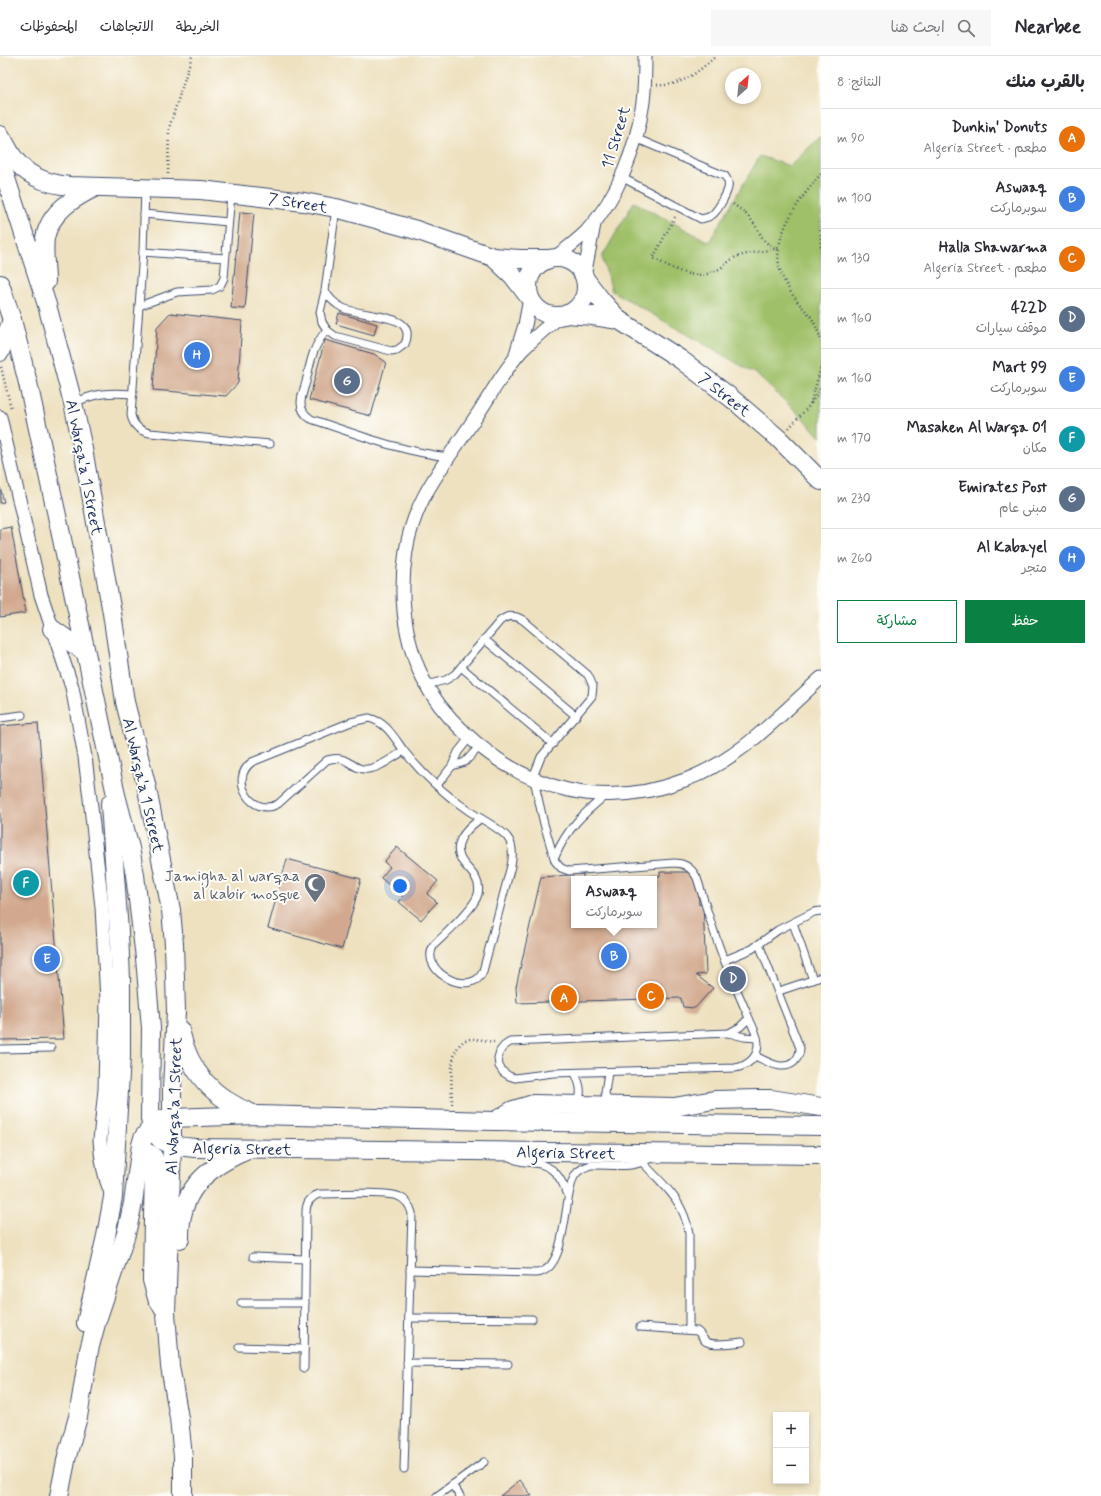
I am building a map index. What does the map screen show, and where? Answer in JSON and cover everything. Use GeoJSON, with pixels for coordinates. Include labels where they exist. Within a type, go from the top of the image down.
{"type":"FeatureCollection","features":[{"type":"Feature","properties":{"kind":"street","name":"11 Street"},"geometry":{"type":"LineString","coordinates":[[550,258],[576,241],[595,222],[621,177],[635,138],[641,114],[645,83],[645,56]]}},
{"type":"Feature","properties":{"kind":"street","name":"7 Street"},"geometry":{"type":"LineString","coordinates":[[0,135],[18,164],[33,176],[41,180],[60,185],[168,188],[231,192],[304,202],[336,208],[416,230],[493,257],[520,260],[550,258]]}},
{"type":"Feature","properties":{"kind":"street","name":"Al Warqa'a 1 Street"},"geometry":{"type":"LineString","coordinates":[[0,160],[47,305],[73,403],[83,449],[112,613],[125,702],[146,784],[171,910],[175,958],[176,1011],[171,1118],[172,1146],[166,1313],[170,1366],[183,1457],[183,1496]]}},
{"type":"Feature","properties":{"kind":"street","name":"7 Street"},"geometry":{"type":"LineString","coordinates":[[47,305],[45,240],[47,230],[64,206],[96,187]]}},
{"type":"Feature","properties":{"kind":"street","name":"11 Street"},"geometry":{"type":"LineString","coordinates":[[584,278],[595,222]]}},
{"type":"Feature","properties":{"kind":"street","name":"7 Street"},"geometry":{"type":"LineString","coordinates":[[493,257],[513,276],[530,298]]}},
{"type":"Feature","properties":{"kind":"street"},"geometry":{"type":"LineString","coordinates":[[512,362],[524,332],[530,298],[528,282],[530,275],[540,263],[550,258],[569,260],[575,264],[584,278],[585,293],[583,300],[579,306],[531,341],[512,362],[450,457],[433,479],[416,513],[407,543],[403,568],[402,593],[405,625],[416,661],[426,686],[443,709],[470,737],[505,764],[534,780],[568,791],[608,794],[665,787],[701,774],[718,765],[748,743],[821,678]]}},
{"type":"Feature","properties":{"kind":"street","name":"7 Street"},"geometry":{"type":"LineString","coordinates":[[584,278],[619,320],[660,346],[705,378],[778,438],[821,481]]}},
{"type":"Feature","properties":{"kind":"street","name":"Al Warqa'a 1 Street"},"geometry":{"type":"LineString","coordinates":[[0,285],[12,320],[59,525],[85,652],[135,875],[146,958],[151,1028],[150,1111],[152,1126],[143,1138],[133,1203],[126,1234],[97,1320],[89,1350],[78,1417],[67,1456],[59,1496]]}},
{"type":"Feature","properties":{"kind":"street"},"geometry":{"type":"LineString","coordinates":[[530,298],[541,311],[548,314],[565,315]]}},
{"type":"Feature","properties":{"kind":"street","name":"7 Street"},"geometry":{"type":"LineString","coordinates":[[565,315],[593,316],[619,320]]}},
{"type":"Feature","properties":{"kind":"street"},"geometry":{"type":"LineString","coordinates":[[0,352],[12,320]]}},
{"type":"Feature","properties":{"kind":"street"},"geometry":{"type":"LineString","coordinates":[[0,417],[41,595],[66,667],[76,707],[84,757],[102,907],[107,1000],[106,1056],[100,1140],[105,1177],[113,1197]]}},
{"type":"Feature","properties":{"kind":"street"},"geometry":{"type":"LineString","coordinates":[[52,629],[85,652]]}},
{"type":"Feature","properties":{"kind":"street"},"geometry":{"type":"LineString","coordinates":[[67,1456],[73,1394],[85,1324],[106,1236],[113,1197],[121,1056],[122,1018],[119,932],[107,751]]}},
{"type":"Feature","properties":{"kind":"street"},"geometry":{"type":"LineString","coordinates":[[176,1011],[184,1046],[197,1073],[218,1094],[230,1103],[257,1115]]}},
{"type":"Feature","properties":{"kind":"street"},"geometry":{"type":"LineString","coordinates":[[494,1121],[523,1106],[542,1104],[674,1107],[714,1100],[771,1099],[821,1107]]}},
{"type":"Feature","properties":{"kind":"street","name":"Algeria Street"},"geometry":{"type":"LineString","coordinates":[[821,1126],[494,1121],[257,1115],[171,1118],[164,1119],[152,1126],[159,1138],[172,1146],[196,1148],[501,1151],[650,1158],[821,1155]]}},
{"type":"Feature","properties":{"kind":"street"},"geometry":{"type":"LineString","coordinates":[[166,1313],[172,1295],[178,1260],[181,1219],[188,1198],[202,1178],[216,1165],[251,1148]]}},
{"type":"Feature","properties":{"kind":"street"},"geometry":{"type":"LineString","coordinates":[[140,1155],[146,1152],[154,1158],[152,1280],[157,1298],[166,1313]]}},
{"type":"Feature","properties":{"kind":"lane"},"geometry":{"type":"LineString","coordinates":[[621,177],[700,219],[708,218],[714,214],[729,188],[725,176],[635,138]]}},
{"type":"Feature","properties":{"kind":"lane"},"geometry":{"type":"LineString","coordinates":[[145,188],[133,394],[133,420],[139,429],[144,432],[270,444]]}},
{"type":"Feature","properties":{"kind":"lane"},"geometry":{"type":"LineString","coordinates":[[139,306],[177,292],[216,288],[222,282],[224,278],[226,258],[231,192]]}},
{"type":"Feature","properties":{"kind":"lane"},"geometry":{"type":"LineString","coordinates":[[325,291],[329,298],[342,308],[399,322],[406,329],[408,334],[405,344],[397,350],[391,351],[335,336],[327,330],[321,317],[336,208]]}},
{"type":"Feature","properties":{"kind":"lane"},"geometry":{"type":"LineString","coordinates":[[144,214],[228,222]]}},
{"type":"Feature","properties":{"kind":"lane"},"geometry":{"type":"LineString","coordinates":[[142,252],[226,258]]}},
{"type":"Feature","properties":{"kind":"lane"},"geometry":{"type":"LineString","coordinates":[[327,330],[317,343],[313,353],[302,399],[302,408],[307,416],[311,419],[399,447],[450,457]]}},
{"type":"Feature","properties":{"kind":"lane"},"geometry":{"type":"LineString","coordinates":[[73,403],[84,398],[104,393],[133,394]]}},
{"type":"Feature","properties":{"kind":"lane"},"geometry":{"type":"LineString","coordinates":[[426,686],[446,680],[455,674],[500,621],[509,616],[519,617],[588,675],[592,682],[594,691],[592,696],[552,744],[538,764],[534,780],[544,824],[555,861],[561,868],[569,871],[674,863],[684,864],[692,870],[697,878],[725,960],[757,1038],[758,1044],[755,1056],[746,1064],[735,1068],[543,1074],[516,1078],[508,1076],[503,1072],[499,1066],[498,1058],[500,1051],[510,1042],[729,1032],[744,1037],[757,1038]]}},
{"type":"Feature","properties":{"kind":"lane"},"geometry":{"type":"LineString","coordinates":[[484,639],[576,716]]}},
{"type":"Feature","properties":{"kind":"lane"},"geometry":{"type":"LineString","coordinates":[[461,667],[552,744]]}},
{"type":"Feature","properties":{"kind":"lane"},"geometry":{"type":"LineString","coordinates":[[0,718],[22,715]]}},
{"type":"Feature","properties":{"kind":"lane"},"geometry":{"type":"LineString","coordinates":[[404,751],[376,766],[367,769],[357,768],[343,759],[327,760],[273,807],[263,808],[254,803],[246,795],[242,785],[242,774],[252,762],[363,718],[380,722],[390,732],[404,751],[437,785],[480,819],[504,833],[508,838],[513,852],[513,858],[483,971],[476,981],[468,983],[456,981],[442,974],[433,966],[430,953],[434,945],[473,906],[478,895],[478,883],[473,873],[461,859],[459,847],[460,841],[466,830],[480,819]]}},
{"type":"Feature","properties":{"kind":"lane"},"geometry":{"type":"LineString","coordinates":[[437,785],[452,766],[458,752],[470,737]]}},
{"type":"Feature","properties":{"kind":"lane"},"geometry":{"type":"LineString","coordinates":[[452,766],[465,762],[480,746]]}},
{"type":"Feature","properties":{"kind":"lane"},"geometry":{"type":"LineString","coordinates":[[555,857],[566,833],[574,823],[608,794]]}},
{"type":"Feature","properties":{"kind":"lane"},"geometry":{"type":"LineString","coordinates":[[725,960],[744,953],[793,923],[814,912],[821,911]]}},
{"type":"Feature","properties":{"kind":"lane"},"geometry":{"type":"LineString","coordinates":[[793,923],[813,980]]}},
{"type":"Feature","properties":{"kind":"lane"},"geometry":{"type":"LineString","coordinates":[[755,1056],[781,1067],[793,1063],[799,1056],[800,1052],[799,1043],[759,944]]}},
{"type":"Feature","properties":{"kind":"lane"},"geometry":{"type":"LineString","coordinates":[[779,991],[821,977]]}},
{"type":"Feature","properties":{"kind":"lane"},"geometry":{"type":"LineString","coordinates":[[729,1032],[740,1027],[749,1018]]}},
{"type":"Feature","properties":{"kind":"lane"},"geometry":{"type":"LineString","coordinates":[[0,1049],[51,1048]]}},
{"type":"Feature","properties":{"kind":"lane"},"geometry":{"type":"LineString","coordinates":[[608,1072],[605,1093],[608,1105]]}},
{"type":"Feature","properties":{"kind":"lane"},"geometry":{"type":"LineString","coordinates":[[574,1073],[581,1087],[581,1093],[576,1105]]}},
{"type":"Feature","properties":{"kind":"lane"},"geometry":{"type":"LineString","coordinates":[[501,1151],[512,1159],[518,1161],[548,1166],[554,1170],[568,1195]]}},
{"type":"Feature","properties":{"kind":"lane"},"geometry":{"type":"LineString","coordinates":[[410,1270],[544,1272],[550,1266],[558,1248],[565,1222],[568,1195],[575,1175],[584,1167],[591,1164],[634,1165],[650,1158],[679,1202],[688,1222],[688,1330]]}},
{"type":"Feature","properties":{"kind":"lane"},"geometry":{"type":"LineString","coordinates":[[304,1368],[306,1207],[311,1199],[319,1194],[394,1195],[406,1201],[411,1209],[404,1469]]}},
{"type":"Feature","properties":{"kind":"lane"},"geometry":{"type":"LineString","coordinates":[[253,1257],[305,1259]]}},
{"type":"Feature","properties":{"kind":"lane"},"geometry":{"type":"LineString","coordinates":[[241,1303],[305,1303]]}},
{"type":"Feature","properties":{"kind":"lane"},"geometry":{"type":"LineString","coordinates":[[409,1318],[532,1319]]}},
{"type":"Feature","properties":{"kind":"lane"},"geometry":{"type":"LineString","coordinates":[[640,1328],[688,1330],[700,1333],[705,1340],[711,1344],[742,1342]]}},
{"type":"Feature","properties":{"kind":"lane"},"geometry":{"type":"LineString","coordinates":[[239,1347],[304,1349]]}},
{"type":"Feature","properties":{"kind":"lane"},"geometry":{"type":"LineString","coordinates":[[407,1363],[508,1364]]}},
{"type":"Feature","properties":{"kind":"lane"},"geometry":{"type":"LineString","coordinates":[[438,1496],[484,1462]]}},
{"type":"Feature","properties":{"kind":"lane"},"geometry":{"type":"LineString","coordinates":[[452,1485],[460,1496]]}},
{"type":"Feature","properties":{"kind":"path"},"geometry":{"type":"LineString","coordinates":[[168,188],[169,128],[192,56]]}},
{"type":"Feature","properties":{"kind":"path"},"geometry":{"type":"LineString","coordinates":[[645,83],[666,86],[682,82],[700,70],[716,56]]}},
{"type":"Feature","properties":{"kind":"path"},"geometry":{"type":"LineString","coordinates":[[821,174],[802,197],[790,216],[779,248],[778,259],[783,279],[795,299],[811,316],[821,339]]}},
{"type":"Feature","properties":{"kind":"path"},"geometry":{"type":"LineString","coordinates":[[721,203],[732,203],[745,212],[753,222],[764,241],[771,247],[779,248]]}},
{"type":"Feature","properties":{"kind":"path"},"geometry":{"type":"LineString","coordinates":[[679,207],[653,258],[680,272],[691,276],[704,275],[718,270],[738,256],[779,248]]}},
{"type":"Feature","properties":{"kind":"path"},"geometry":{"type":"LineString","coordinates":[[821,218],[821,248]]}},
{"type":"Feature","properties":{"kind":"path"},"geometry":{"type":"LineString","coordinates":[[810,405],[821,367]]}},
{"type":"Feature","properties":{"kind":"path"},"geometry":{"type":"LineString","coordinates":[[778,438],[810,405],[821,388]]}},
{"type":"Feature","properties":{"kind":"path"},"geometry":{"type":"LineString","coordinates":[[452,1120],[453,1056],[458,1046],[467,1040],[478,1039],[504,1046]]}},
{"type":"Feature","properties":{"kind":"green space"},"geometry":{"type":"Polygon","coordinates":[[[821,136],[821,438],[801,416],[756,374],[612,291],[602,257],[634,202],[709,242],[760,156],[790,166],[821,136]]]}},
{"type":"Feature","properties":{"kind":"building"},"geometry":{"type":"Polygon","coordinates":[[[240,212],[254,213],[245,309],[231,308],[240,212]]]}},
{"type":"Feature","properties":{"kind":"building"},"geometry":{"type":"Polygon","coordinates":[[[170,313],[242,321],[238,383],[226,396],[153,390],[157,327],[170,313]]]}},
{"type":"Feature","properties":{"kind":"building"},"geometry":{"type":"Polygon","coordinates":[[[339,313],[377,324],[374,335],[336,324],[339,313]]]}},
{"type":"Feature","properties":{"kind":"building"},"geometry":{"type":"Polygon","coordinates":[[[325,340],[374,354],[386,362],[371,416],[309,400],[325,340]]]}},
{"type":"Feature","properties":{"kind":"building"},"geometry":{"type":"Polygon","coordinates":[[[0,487],[4,502],[0,503],[0,487]]]}},
{"type":"Feature","properties":{"kind":"building"},"geometry":{"type":"Polygon","coordinates":[[[11,527],[26,613],[0,617],[0,529],[11,527]]]}},
{"type":"Feature","properties":{"kind":"building"},"geometry":{"type":"Polygon","coordinates":[[[38,723],[64,1039],[0,1040],[0,726],[38,723]]]}},
{"type":"Feature","properties":{"kind":"building"},"geometry":{"type":"Polygon","coordinates":[[[397,847],[438,881],[427,894],[437,902],[421,920],[399,902],[403,897],[381,878],[390,867],[384,862],[397,847]]]}},
{"type":"Feature","properties":{"kind":"building","name":"Jamigha al warqaa al kabir mosque"},"geometry":{"type":"Polygon","coordinates":[[[287,859],[361,879],[342,949],[268,928],[287,859]]]}},
{"type":"Feature","properties":{"kind":"building"},"geometry":{"type":"Polygon","coordinates":[[[660,872],[692,872],[698,883],[699,905],[703,904],[706,974],[696,975],[713,988],[695,1008],[683,1007],[681,998],[517,1003],[516,987],[541,877],[583,874],[583,876],[571,876],[571,928],[657,928],[657,876],[660,876],[660,872]]]}},
{"type":"Feature","properties":{"kind":"building"},"geometry":{"type":"Polygon","coordinates":[[[520,1480],[532,1496],[500,1496],[520,1480]]]}},
{"type":"Feature","properties":{"kind":"place","name":"Al Kabayel"},"geometry":{"type":"Point","coordinates":[197,355]}},
{"type":"Feature","properties":{"kind":"place","name":"Emirates Post"},"geometry":{"type":"Point","coordinates":[347,381]}},
{"type":"Feature","properties":{"kind":"place","name":"Masaken Al Warqa 01"},"geometry":{"type":"Point","coordinates":[26,883]}},
{"type":"Feature","properties":{"kind":"place","name":"Jamigha al warqaa al kabir mosque"},"geometry":{"type":"Point","coordinates":[315,904]}},
{"type":"Feature","properties":{"kind":"place","name":"Aswaaq"},"geometry":{"type":"Point","coordinates":[614,956]}},
{"type":"Feature","properties":{"kind":"place","name":"99 Mart"},"geometry":{"type":"Point","coordinates":[47,959]}},
{"type":"Feature","properties":{"kind":"place","name":"422D"},"geometry":{"type":"Point","coordinates":[733,979]}},
{"type":"Feature","properties":{"kind":"place","name":"Halla Shawarma"},"geometry":{"type":"Point","coordinates":[651,996]}},
{"type":"Feature","properties":{"kind":"place","name":"Dunkin' Donuts"},"geometry":{"type":"Point","coordinates":[564,998]}}]}
